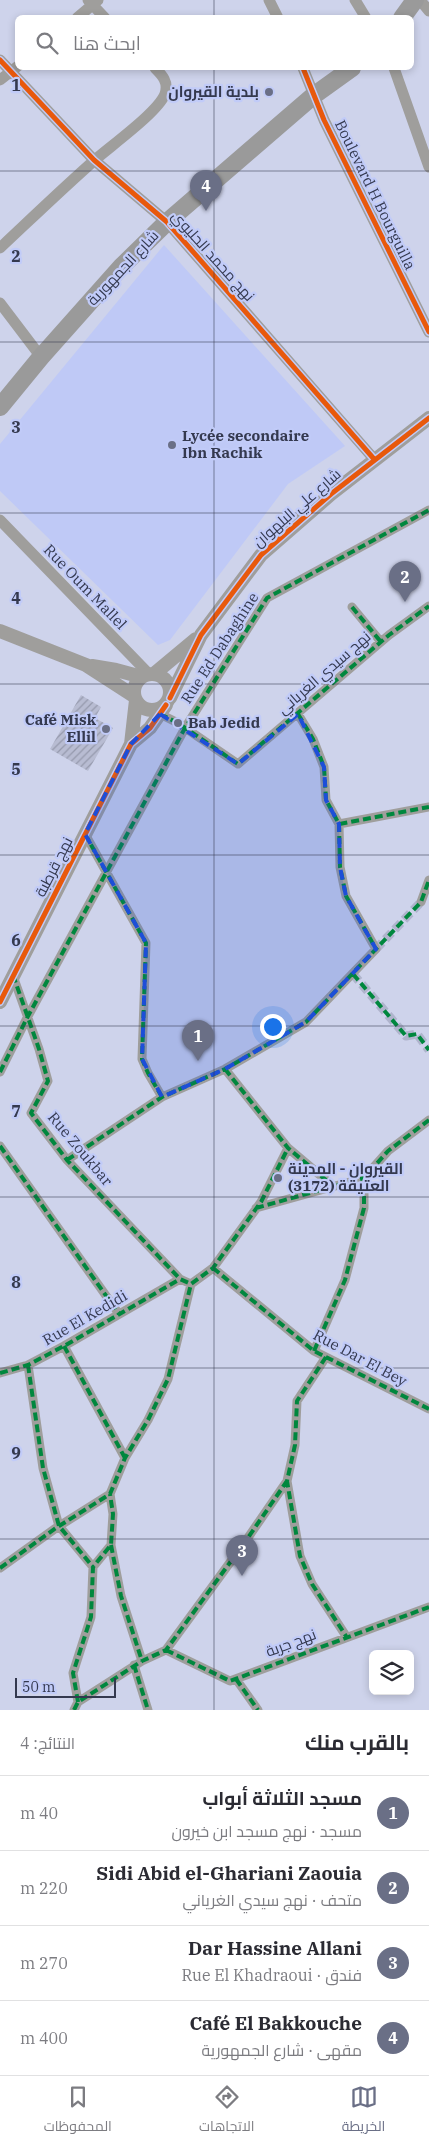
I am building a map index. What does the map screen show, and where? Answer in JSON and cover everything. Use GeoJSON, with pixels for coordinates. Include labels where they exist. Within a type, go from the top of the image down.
{"type":"FeatureCollection","features":[{"type":"Feature","properties":{"kind":"main road"},"geometry":{"type":"LineString","coordinates":[[404,15],[415,0]]}},
{"type":"Feature","properties":{"kind":"main road","name":"شارع الجمهورية"},"geometry":{"type":"LineString","coordinates":[[0,407],[42,356],[121,267],[167,222],[313,96],[349,70]]}},
{"type":"Feature","properties":{"kind":"street"},"geometry":{"type":"LineString","coordinates":[[269,0],[276,15]]}},
{"type":"Feature","properties":{"kind":"street"},"geometry":{"type":"LineString","coordinates":[[355,0],[364,15]]}},
{"type":"Feature","properties":{"kind":"street"},"geometry":{"type":"LineString","coordinates":[[420,0],[429,11]]}},
{"type":"Feature","properties":{"kind":"street"},"geometry":{"type":"LineString","coordinates":[[80,15],[93,2],[103,15]]}},
{"type":"Feature","properties":{"kind":"street","name":"نهج محمد الحليوي"},"geometry":{"type":"LineString","coordinates":[[0,60],[14,69],[94,160],[167,222],[374,459]]}},
{"type":"Feature","properties":{"kind":"street"},"geometry":{"type":"LineString","coordinates":[[0,80],[14,69]]}},
{"type":"Feature","properties":{"kind":"street"},"geometry":{"type":"LineString","coordinates":[[0,248],[94,160],[155,108],[162,98],[166,85],[164,77],[157,70]]}},
{"type":"Feature","properties":{"kind":"street","name":"Boulevard H Bourguilla"},"geometry":{"type":"LineString","coordinates":[[304,70],[313,96],[429,332]]}},
{"type":"Feature","properties":{"kind":"street"},"geometry":{"type":"LineString","coordinates":[[395,70],[429,167]]}},
{"type":"Feature","properties":{"kind":"street"},"geometry":{"type":"LineString","coordinates":[[0,303],[42,356]]}},
{"type":"Feature","properties":{"kind":"street","name":"شارع علي البلهوان"},"geometry":{"type":"LineString","coordinates":[[201,635],[261,555],[331,494],[429,418]]}},
{"type":"Feature","properties":{"kind":"street","name":"Rue Ed Dabaghine"},"geometry":{"type":"LineString","coordinates":[[0,1072],[27,1018],[185,728],[267,598],[429,510]]}},
{"type":"Feature","properties":{"kind":"street","name":"Rue Oum Mallel"},"geometry":{"type":"LineString","coordinates":[[0,520],[148,675]]}},
{"type":"Feature","properties":{"kind":"street","name":"نهج سيدي الغرياني"},"geometry":{"type":"LineString","coordinates":[[185,728],[238,764],[381,642],[429,606]]}},
{"type":"Feature","properties":{"kind":"street"},"geometry":{"type":"LineString","coordinates":[[352,607],[381,642]]}},
{"type":"Feature","properties":{"kind":"street"},"geometry":{"type":"LineString","coordinates":[[0,631],[86,665],[160,676],[169,685],[165,706]]}},
{"type":"Feature","properties":{"kind":"street"},"geometry":{"type":"LineString","coordinates":[[131,744],[137,682],[201,635]]}},
{"type":"Feature","properties":{"kind":"street"},"geometry":{"type":"LineString","coordinates":[[131,744],[150,728],[165,706],[201,635]]}},
{"type":"Feature","properties":{"kind":"street"},"geometry":{"type":"LineString","coordinates":[[86,665],[135,698],[140,706],[153,711],[165,706]]}},
{"type":"Feature","properties":{"kind":"street"},"geometry":{"type":"LineString","coordinates":[[165,706],[185,728]]}},
{"type":"Feature","properties":{"kind":"street"},"geometry":{"type":"LineString","coordinates":[[67,1160],[162,1096],[225,1069],[306,1022],[376,949],[346,896],[340,867],[339,824],[326,800],[324,768],[313,739],[298,714]]}},
{"type":"Feature","properties":{"kind":"street","name":"نهج قرطبة"},"geometry":{"type":"LineString","coordinates":[[0,1002],[131,744]]}},
{"type":"Feature","properties":{"kind":"street"},"geometry":{"type":"LineString","coordinates":[[339,824],[429,807]]}},
{"type":"Feature","properties":{"kind":"street"},"geometry":{"type":"LineString","coordinates":[[85,834],[146,943],[142,1059],[162,1096]]}},
{"type":"Feature","properties":{"kind":"street"},"geometry":{"type":"LineString","coordinates":[[421,902],[429,880]]}},
{"type":"Feature","properties":{"kind":"street","name":"Rue Zoukbar"},"geometry":{"type":"LineString","coordinates":[[13,975],[48,1081],[31,1113],[67,1160],[180,1279],[191,1284]]}},
{"type":"Feature","properties":{"kind":"street"},"geometry":{"type":"LineString","coordinates":[[225,1069],[288,1148],[333,1186]]}},
{"type":"Feature","properties":{"kind":"street"},"geometry":{"type":"LineString","coordinates":[[256,1208],[364,1178],[388,1151],[429,1120]]}},
{"type":"Feature","properties":{"kind":"street"},"geometry":{"type":"LineString","coordinates":[[0,1146],[119,1314]]}},
{"type":"Feature","properties":{"kind":"street"},"geometry":{"type":"LineString","coordinates":[[148,1710],[111,1545],[113,1514],[110,1494],[125,1458],[148,1420],[168,1379],[191,1284],[213,1268],[256,1208],[288,1148]]}},
{"type":"Feature","properties":{"kind":"street"},"geometry":{"type":"LineString","coordinates":[[314,1351],[345,1280],[364,1208],[364,1178]]}},
{"type":"Feature","properties":{"kind":"street","name":"Rue Dar El Bey"},"geometry":{"type":"LineString","coordinates":[[213,1268],[314,1351],[429,1409]]}},
{"type":"Feature","properties":{"kind":"street","name":"Rue El Kedidi"},"geometry":{"type":"LineString","coordinates":[[0,1374],[28,1365],[64,1346],[180,1279]]}},
{"type":"Feature","properties":{"kind":"street"},"geometry":{"type":"LineString","coordinates":[[64,1346],[125,1458]]}},
{"type":"Feature","properties":{"kind":"street"},"geometry":{"type":"LineString","coordinates":[[111,1545],[93,1567],[91,1616],[73,1673],[76,1706],[138,1663],[166,1650],[245,1542],[287,1481],[295,1445],[297,1401],[326,1357]]}},
{"type":"Feature","properties":{"kind":"street"},"geometry":{"type":"LineString","coordinates":[[28,1365],[43,1468],[59,1526],[93,1567]]}},
{"type":"Feature","properties":{"kind":"street"},"geometry":{"type":"LineString","coordinates":[[287,1481],[300,1556],[312,1584],[346,1636]]}},
{"type":"Feature","properties":{"kind":"street"},"geometry":{"type":"LineString","coordinates":[[0,1568],[59,1526],[110,1494]]}},
{"type":"Feature","properties":{"kind":"street","name":"نهج جربة"},"geometry":{"type":"LineString","coordinates":[[236,1679],[346,1636],[429,1607]]}},
{"type":"Feature","properties":{"kind":"street"},"geometry":{"type":"LineString","coordinates":[[166,1650],[230,1681],[236,1679],[258,1710]]}},
{"type":"Feature","properties":{"kind":"highlighted area"},"geometry":{"type":"Polygon","coordinates":[[[160,714],[238,764],[298,714],[324,767],[326,800],[339,824],[340,867],[346,896],[376,949],[306,1022],[225,1069],[162,1097],[142,1059],[146,943],[85,834],[131,744],[160,714]]]}},
{"type":"Feature","properties":{"kind":"shaded area","name":"Lycée secondaire Ibn Rachik"},"geometry":{"type":"Polygon","coordinates":[[[164,245],[345,446],[288,484],[170,640],[158,645],[0,491],[0,444],[164,245]]]}},
{"type":"Feature","properties":{"kind":"building"},"geometry":{"type":"Polygon","coordinates":[[[81,695],[101,707],[95,718],[113,728],[88,771],[50,749],[81,695]]]}},
{"type":"Feature","properties":{"kind":"tunnel"},"geometry":{"type":"LineString","coordinates":[[376,949],[421,902]]}},
{"type":"Feature","properties":{"kind":"tunnel"},"geometry":{"type":"LineString","coordinates":[[353,974],[406,1036],[417,1034],[429,1050]]}},
{"type":"Feature","properties":{"kind":"marked path"},"geometry":{"type":"LineString","coordinates":[[0,1072],[27,1018],[185,728],[267,598],[429,510]]}},
{"type":"Feature","properties":{"kind":"marked path"},"geometry":{"type":"LineString","coordinates":[[160,714],[178,723],[238,764],[389,635],[429,606]]}},
{"type":"Feature","properties":{"kind":"marked path"},"geometry":{"type":"LineString","coordinates":[[352,607],[381,642]]}},
{"type":"Feature","properties":{"kind":"marked path"},"geometry":{"type":"LineString","coordinates":[[298,714],[313,739],[324,767],[326,800],[339,824],[429,807]]}},
{"type":"Feature","properties":{"kind":"marked path"},"geometry":{"type":"LineString","coordinates":[[339,824],[340,867],[346,896],[376,949]]}},
{"type":"Feature","properties":{"kind":"marked path"},"geometry":{"type":"LineString","coordinates":[[85,834],[146,943],[142,1059],[162,1097]]}},
{"type":"Feature","properties":{"kind":"marked path"},"geometry":{"type":"LineString","coordinates":[[67,1160],[162,1097],[225,1069],[306,1022],[421,902],[429,880]]}},
{"type":"Feature","properties":{"kind":"marked path"},"geometry":{"type":"LineString","coordinates":[[353,974],[406,1036],[417,1034],[429,1050]]}},
{"type":"Feature","properties":{"kind":"marked path"},"geometry":{"type":"LineString","coordinates":[[13,975],[48,1081],[31,1113],[67,1160],[180,1279],[191,1284]]}},
{"type":"Feature","properties":{"kind":"marked path"},"geometry":{"type":"LineString","coordinates":[[225,1069],[288,1148],[333,1186]]}},
{"type":"Feature","properties":{"kind":"marked path"},"geometry":{"type":"LineString","coordinates":[[256,1208],[364,1178],[388,1151],[429,1120]]}},
{"type":"Feature","properties":{"kind":"marked path"},"geometry":{"type":"LineString","coordinates":[[0,1146],[119,1314]]}},
{"type":"Feature","properties":{"kind":"marked path"},"geometry":{"type":"LineString","coordinates":[[0,1568],[56,1528],[110,1494],[125,1458],[148,1420],[168,1379],[191,1284],[213,1268],[261,1202],[288,1148]]}},
{"type":"Feature","properties":{"kind":"marked path"},"geometry":{"type":"LineString","coordinates":[[314,1351],[345,1280],[364,1208],[364,1178]]}},
{"type":"Feature","properties":{"kind":"marked path"},"geometry":{"type":"LineString","coordinates":[[213,1268],[314,1351],[429,1409]]}},
{"type":"Feature","properties":{"kind":"marked path"},"geometry":{"type":"LineString","coordinates":[[0,1373],[28,1365],[180,1279]]}},
{"type":"Feature","properties":{"kind":"marked path"},"geometry":{"type":"LineString","coordinates":[[64,1346],[125,1458]]}},
{"type":"Feature","properties":{"kind":"marked path"},"geometry":{"type":"LineString","coordinates":[[326,1357],[297,1401],[295,1445],[287,1481],[300,1556],[312,1584],[346,1636]]}},
{"type":"Feature","properties":{"kind":"marked path"},"geometry":{"type":"LineString","coordinates":[[28,1365],[43,1468],[59,1526],[93,1567]]}},
{"type":"Feature","properties":{"kind":"marked path"},"geometry":{"type":"LineString","coordinates":[[74,1710],[78,1702],[142,1661],[166,1650],[287,1481]]}},
{"type":"Feature","properties":{"kind":"marked path"},"geometry":{"type":"LineString","coordinates":[[78,1702],[73,1673],[91,1617],[93,1567],[111,1545],[113,1514],[110,1494]]}},
{"type":"Feature","properties":{"kind":"marked path"},"geometry":{"type":"LineString","coordinates":[[111,1545],[121,1596],[142,1661]]}},
{"type":"Feature","properties":{"kind":"marked path"},"geometry":{"type":"LineString","coordinates":[[166,1650],[230,1681],[429,1607]]}},
{"type":"Feature","properties":{"kind":"marked path"},"geometry":{"type":"LineString","coordinates":[[134,1665],[148,1710]]}},
{"type":"Feature","properties":{"kind":"marked path"},"geometry":{"type":"LineString","coordinates":[[236,1679],[258,1710]]}},
{"type":"Feature","properties":{"kind":"cycle path"},"geometry":{"type":"LineString","coordinates":[[0,60],[94,160],[167,222],[374,459]]}},
{"type":"Feature","properties":{"kind":"cycle path"},"geometry":{"type":"LineString","coordinates":[[304,70],[324,120],[429,332]]}},
{"type":"Feature","properties":{"kind":"cycle path"},"geometry":{"type":"LineString","coordinates":[[170,698],[201,635],[261,555],[331,494],[429,418]]}},
{"type":"Feature","properties":{"kind":"cycle path"},"geometry":{"type":"LineString","coordinates":[[0,1002],[131,744],[150,728],[166,705]]}},
{"type":"Feature","properties":{"kind":"place","name":"بلدية القيروان"},"geometry":{"type":"Point","coordinates":[269,92]}},
{"type":"Feature","properties":{"kind":"place","name":"Café El Bakkouche"},"geometry":{"type":"Point","coordinates":[206,211]}},
{"type":"Feature","properties":{"kind":"place","name":"Lycée secondaire Ibn Rachik"},"geometry":{"type":"Point","coordinates":[172,445]}},
{"type":"Feature","properties":{"kind":"place","name":"Sidi Abid el-Ghariani Zaouia"},"geometry":{"type":"Point","coordinates":[405,602]}},
{"type":"Feature","properties":{"kind":"place","name":"Bab Jedid"},"geometry":{"type":"Point","coordinates":[178,723]}},
{"type":"Feature","properties":{"kind":"place","name":"Café Misk Ellil"},"geometry":{"type":"Point","coordinates":[106,729]}},
{"type":"Feature","properties":{"kind":"place","name":"مسجد الثلاثة أبواب"},"geometry":{"type":"Point","coordinates":[198,1061]}},
{"type":"Feature","properties":{"kind":"place","name":"القيروان - المدينة العتيقة (3172)"},"geometry":{"type":"Point","coordinates":[278,1178]}},
{"type":"Feature","properties":{"kind":"place","name":"Dar Hassine Allani"},"geometry":{"type":"Point","coordinates":[242,1576]}}]}
